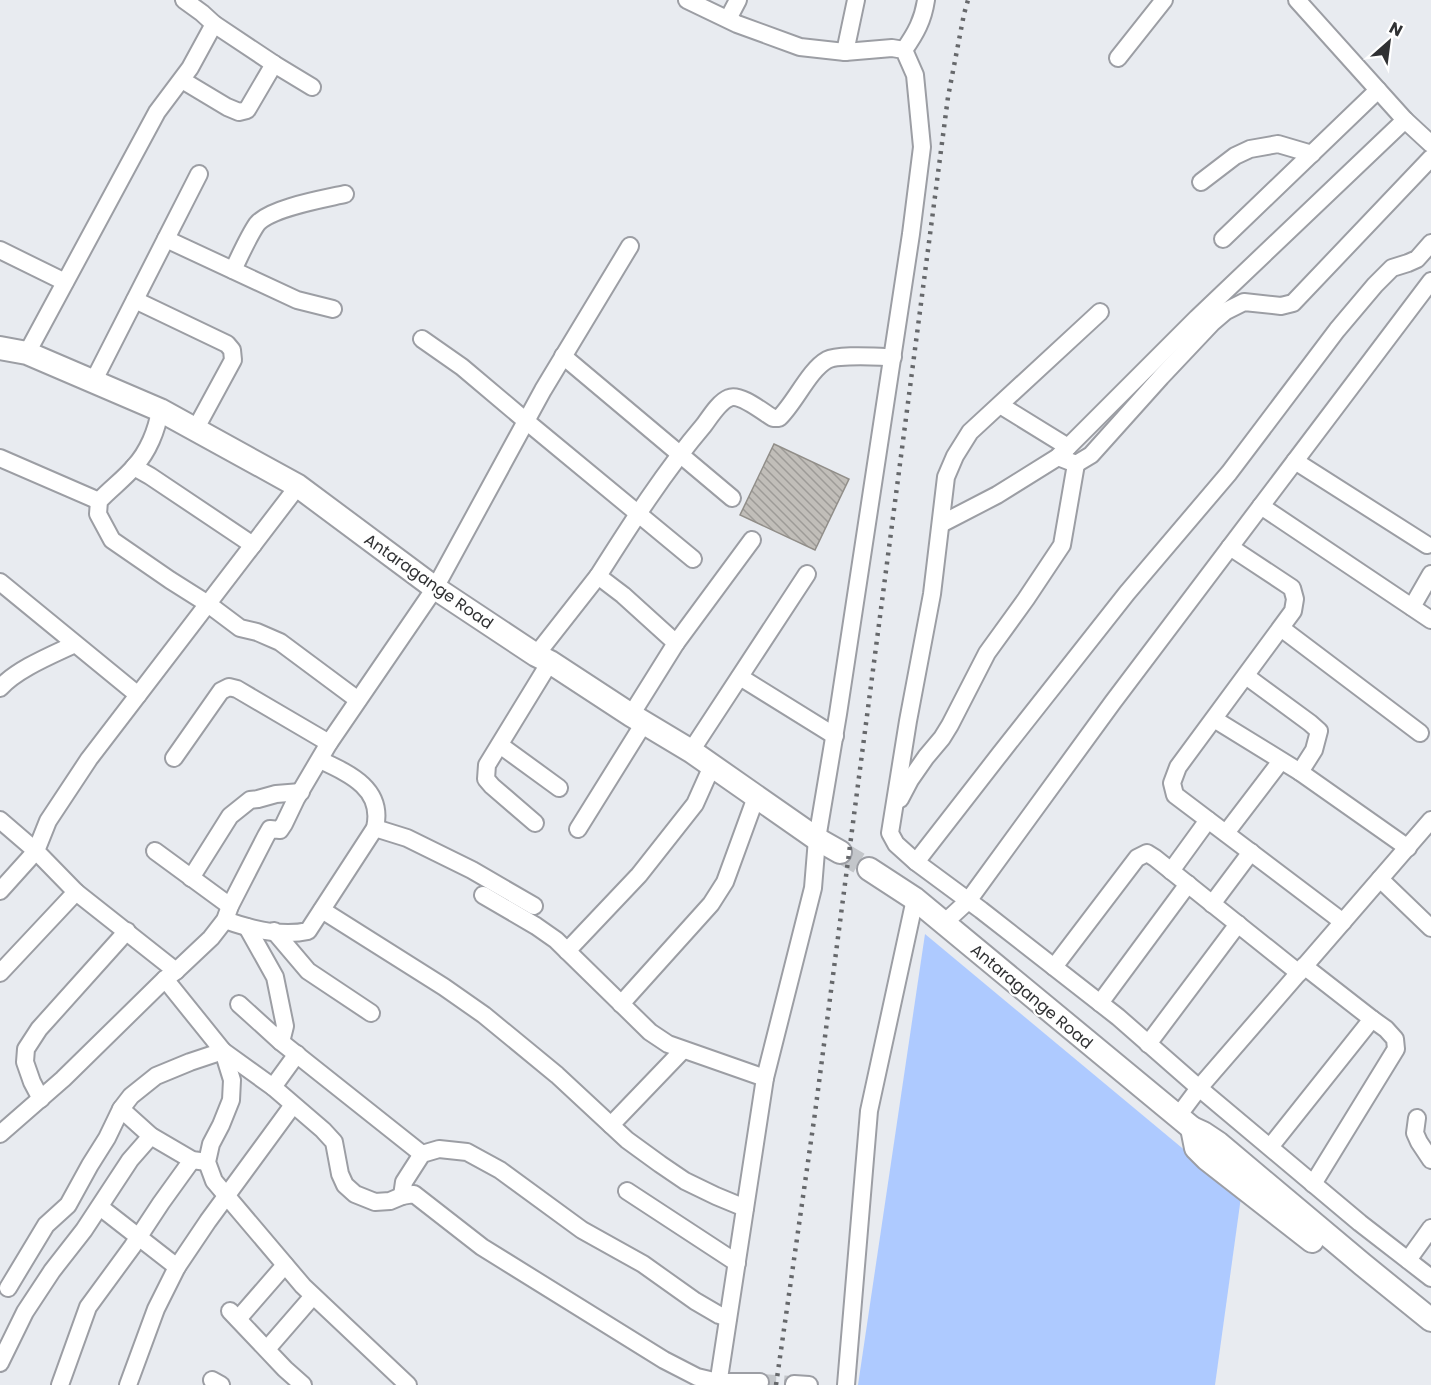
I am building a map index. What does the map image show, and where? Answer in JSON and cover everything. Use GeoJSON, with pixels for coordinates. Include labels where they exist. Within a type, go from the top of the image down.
{"type":"FeatureCollection","features":[{"type":"Feature","properties":{"kind":"street"},"geometry":{"type":"LineString","coordinates":[[184,0],[214,24],[312,87]]}},
{"type":"Feature","properties":{"kind":"street"},"geometry":{"type":"LineString","coordinates":[[687,0],[728,20],[800,47],[845,52],[892,48],[904,50]]}},
{"type":"Feature","properties":{"kind":"street"},"geometry":{"type":"LineString","coordinates":[[728,20],[738,0]]}},
{"type":"Feature","properties":{"kind":"street"},"geometry":{"type":"LineString","coordinates":[[845,52],[856,0]]}},
{"type":"Feature","properties":{"kind":"street"},"geometry":{"type":"LineString","coordinates":[[904,50],[914,37],[922,20],[926,0]]}},
{"type":"Feature","properties":{"kind":"street"},"geometry":{"type":"LineString","coordinates":[[1118,58],[1164,0]]}},
{"type":"Feature","properties":{"kind":"street"},"geometry":{"type":"LineString","coordinates":[[1297,0],[1405,120],[1431,144]]}},
{"type":"Feature","properties":{"kind":"street"},"geometry":{"type":"LineString","coordinates":[[27,352],[157,112],[182,80],[214,24]]}},
{"type":"Feature","properties":{"kind":"street"},"geometry":{"type":"LineString","coordinates":[[718,1383],[765,1078],[813,888],[817,839],[835,736],[911,234],[922,147],[915,75],[904,50]]}},
{"type":"Feature","properties":{"kind":"street"},"geometry":{"type":"LineString","coordinates":[[182,80],[226,107],[239,112],[247,110],[274,64]]}},
{"type":"Feature","properties":{"kind":"street"},"geometry":{"type":"LineString","coordinates":[[1223,239],[1378,90]]}},
{"type":"Feature","properties":{"kind":"street"},"geometry":{"type":"LineString","coordinates":[[941,524],[997,495],[1063,452],[1197,318],[1405,120]]}},
{"type":"Feature","properties":{"kind":"street"},"geometry":{"type":"LineString","coordinates":[[1201,182],[1235,156],[1250,149],[1278,144],[1312,154]]}},
{"type":"Feature","properties":{"kind":"street"},"geometry":{"type":"LineString","coordinates":[[893,810],[910,780],[950,725],[987,653],[1062,545],[1076,464],[1091,455],[1161,377],[1226,311],[1244,302],[1281,306],[1293,303],[1431,158]]}},
{"type":"Feature","properties":{"kind":"street"},"geometry":{"type":"LineString","coordinates":[[93,382],[199,174]]}},
{"type":"Feature","properties":{"kind":"street"},"geometry":{"type":"LineString","coordinates":[[233,270],[256,225],[265,216],[276,211],[345,194]]}},
{"type":"Feature","properties":{"kind":"street"},"geometry":{"type":"LineString","coordinates":[[166,239],[297,300],[333,309]]}},
{"type":"Feature","properties":{"kind":"street"},"geometry":{"type":"LineString","coordinates":[[916,862],[1127,593],[1229,473],[1336,330],[1392,268],[1417,259],[1431,243]]}},
{"type":"Feature","properties":{"kind":"street"},"geometry":{"type":"LineString","coordinates":[[0,1134],[63,1079],[211,938],[228,913],[270,829],[280,830],[329,743],[435,588],[563,356],[630,246]]}},
{"type":"Feature","properties":{"kind":"street"},"geometry":{"type":"LineString","coordinates":[[0,250],[65,282]]}},
{"type":"Feature","properties":{"kind":"street"},"geometry":{"type":"LineString","coordinates":[[944,923],[969,901],[1113,702],[1431,281]]}},
{"type":"Feature","properties":{"kind":"street"},"geometry":{"type":"LineString","coordinates":[[135,300],[227,344],[232,350],[234,360],[195,430]]}},
{"type":"Feature","properties":{"kind":"street"},"geometry":{"type":"LineString","coordinates":[[1100,312],[970,432],[955,456],[946,477],[932,594],[890,833],[896,844],[916,862],[1100,1003],[1313,1184],[1431,1278]]}},
{"type":"Feature","properties":{"kind":"street"},"geometry":{"type":"LineString","coordinates":[[422,339],[462,367],[693,559]]}},
{"type":"Feature","properties":{"kind":"street","name":"Antaragange Road"},"geometry":{"type":"LineString","coordinates":[[0,348],[27,352],[160,410],[298,486],[435,588],[691,751],[817,839],[840,852]]}},
{"type":"Feature","properties":{"kind":"street"},"geometry":{"type":"LineString","coordinates":[[563,356],[732,498]]}},
{"type":"Feature","properties":{"kind":"street"},"geometry":{"type":"LineString","coordinates":[[535,823],[486,779],[487,765],[500,745],[543,658],[680,453],[720,405],[729,398],[739,396],[773,418],[779,418],[787,411],[815,370],[828,360],[845,357],[893,357]]}},
{"type":"Feature","properties":{"kind":"street"},"geometry":{"type":"LineString","coordinates":[[1000,405],[1076,464]]}},
{"type":"Feature","properties":{"kind":"street"},"geometry":{"type":"LineString","coordinates":[[160,410],[158,424],[148,446],[134,467],[99,501],[98,514],[112,540],[240,628],[257,632],[280,642],[358,700]]}},
{"type":"Feature","properties":{"kind":"street"},"geometry":{"type":"LineString","coordinates":[[0,458],[99,501]]}},
{"type":"Feature","properties":{"kind":"street"},"geometry":{"type":"LineString","coordinates":[[1295,461],[1426,545]]}},
{"type":"Feature","properties":{"kind":"street"},"geometry":{"type":"LineString","coordinates":[[134,467],[253,545]]}},
{"type":"Feature","properties":{"kind":"street"},"geometry":{"type":"LineString","coordinates":[[0,891],[36,851],[48,821],[89,759],[298,486]]}},
{"type":"Feature","properties":{"kind":"street"},"geometry":{"type":"LineString","coordinates":[[1261,506],[1431,620]]}},
{"type":"Feature","properties":{"kind":"street"},"geometry":{"type":"LineString","coordinates":[[578,830],[676,643],[752,540]]}},
{"type":"Feature","properties":{"kind":"street"},"geometry":{"type":"LineString","coordinates":[[1230,547],[1292,588],[1295,599],[1293,611],[1178,767],[1172,783],[1175,795],[1343,922]]}},
{"type":"Feature","properties":{"kind":"street"},"geometry":{"type":"LineString","coordinates":[[691,751],[807,574]]}},
{"type":"Feature","properties":{"kind":"street"},"geometry":{"type":"LineString","coordinates":[[1413,608],[1431,574]]}},
{"type":"Feature","properties":{"kind":"street"},"geometry":{"type":"LineString","coordinates":[[598,576],[623,595],[676,643]]}},
{"type":"Feature","properties":{"kind":"street"},"geometry":{"type":"LineString","coordinates":[[0,582],[138,695]]}},
{"type":"Feature","properties":{"kind":"street"},"geometry":{"type":"LineString","coordinates":[[1281,628],[1420,733]]}},
{"type":"Feature","properties":{"kind":"street"},"geometry":{"type":"LineString","coordinates":[[0,688],[16,675],[75,644]]}},
{"type":"Feature","properties":{"kind":"street"},"geometry":{"type":"LineString","coordinates":[[1246,676],[1319,731],[1314,750],[1300,772]]}},
{"type":"Feature","properties":{"kind":"street"},"geometry":{"type":"LineString","coordinates":[[740,677],[835,736]]}},
{"type":"Feature","properties":{"kind":"street"},"geometry":{"type":"LineString","coordinates":[[174,758],[221,691],[229,687],[237,689],[329,743]]}},
{"type":"Feature","properties":{"kind":"street"},"geometry":{"type":"LineString","coordinates":[[1214,719],[1300,772],[1408,848]]}},
{"type":"Feature","properties":{"kind":"street"},"geometry":{"type":"LineString","coordinates":[[500,745],[559,788]]}},
{"type":"Feature","properties":{"kind":"street"},"geometry":{"type":"LineString","coordinates":[[247,927],[297,933],[308,931],[375,828],[378,816],[375,801],[367,790],[348,773],[320,760]]}},
{"type":"Feature","properties":{"kind":"street"},"geometry":{"type":"LineString","coordinates":[[1226,833],[1281,761]]}},
{"type":"Feature","properties":{"kind":"street"},"geometry":{"type":"LineString","coordinates":[[567,951],[639,875],[695,804],[712,766]]}},
{"type":"Feature","properties":{"kind":"street"},"geometry":{"type":"LineString","coordinates":[[191,878],[230,816],[250,800],[276,794],[301,792]]}},
{"type":"Feature","properties":{"kind":"street"},"geometry":{"type":"LineString","coordinates":[[621,1004],[711,904],[724,882],[756,797]]}},
{"type":"Feature","properties":{"kind":"street"},"geometry":{"type":"LineString","coordinates":[[0,820],[36,851],[76,891],[128,931],[170,975],[223,1051],[232,1080],[231,1100],[211,1144],[200,1161],[161,1203],[88,1307],[60,1385]]}},
{"type":"Feature","properties":{"kind":"street"},"geometry":{"type":"LineString","coordinates":[[1171,871],[1208,820]]}},
{"type":"Feature","properties":{"kind":"street"},"geometry":{"type":"LineString","coordinates":[[1185,1122],[1199,1088],[1431,820]]}},
{"type":"Feature","properties":{"kind":"street"},"geometry":{"type":"LineString","coordinates":[[375,828],[407,838],[472,870],[534,906]]}},
{"type":"Feature","properties":{"kind":"street"},"geometry":{"type":"LineString","coordinates":[[155,851],[191,878],[228,913],[247,927],[275,977],[285,1026],[281,1042]]}},
{"type":"Feature","properties":{"kind":"street"},"geometry":{"type":"LineString","coordinates":[[1212,904],[1251,852]]}},
{"type":"Feature","properties":{"kind":"street"},"geometry":{"type":"LineString","coordinates":[[1054,967],[1137,858],[1146,853],[1238,924],[1386,1029],[1395,1039],[1396,1049],[1313,1184]]}},
{"type":"Feature","properties":{"kind":"street","name":"Antaragange Road"},"geometry":{"type":"LineString","coordinates":[[869,869],[915,899],[1185,1122],[1218,1143],[1431,1320]]}},
{"type":"Feature","properties":{"kind":"street"},"geometry":{"type":"LineString","coordinates":[[1380,879],[1431,928]]}},
{"type":"Feature","properties":{"kind":"street"},"geometry":{"type":"LineString","coordinates":[[1100,1003],[1188,884]]}},
{"type":"Feature","properties":{"kind":"street"},"geometry":{"type":"LineString","coordinates":[[0,973],[76,891]]}},
{"type":"Feature","properties":{"kind":"street"},"geometry":{"type":"LineString","coordinates":[[483,895],[536,926],[555,940],[650,1032],[668,1044],[765,1078]]}},
{"type":"Feature","properties":{"kind":"street"},"geometry":{"type":"LineString","coordinates":[[846,1385],[869,1111],[915,899]]}},
{"type":"Feature","properties":{"kind":"street"},"geometry":{"type":"LineString","coordinates":[[322,910],[484,1015],[557,1075],[627,1140],[677,1175],[716,1196],[745,1208]]}},
{"type":"Feature","properties":{"kind":"street"},"geometry":{"type":"LineString","coordinates":[[1148,1044],[1238,924]]}},
{"type":"Feature","properties":{"kind":"street"},"geometry":{"type":"LineString","coordinates":[[41,1099],[32,1083],[25,1062],[26,1049],[39,1029],[128,931]]}},
{"type":"Feature","properties":{"kind":"street"},"geometry":{"type":"LineString","coordinates":[[274,931],[308,971],[371,1013]]}},
{"type":"Feature","properties":{"kind":"street"},"geometry":{"type":"LineString","coordinates":[[240,1004],[281,1042],[422,1154]]}},
{"type":"Feature","properties":{"kind":"street"},"geometry":{"type":"LineString","coordinates":[[1270,1147],[1372,1019]]}},
{"type":"Feature","properties":{"kind":"street"},"geometry":{"type":"LineString","coordinates":[[611,1125],[683,1050]]}},
{"type":"Feature","properties":{"kind":"street"},"geometry":{"type":"LineString","coordinates":[[223,1051],[273,1087],[323,1130],[334,1142],[340,1174],[345,1185],[355,1194],[375,1202],[390,1201],[414,1194],[482,1247],[664,1360],[697,1377],[718,1383],[760,1382]]}},
{"type":"Feature","properties":{"kind":"street"},"geometry":{"type":"LineString","coordinates":[[8,1288],[46,1226],[68,1205],[121,1109],[131,1096],[156,1076],[223,1051]]}},
{"type":"Feature","properties":{"kind":"street"},"geometry":{"type":"LineString","coordinates":[[273,1087],[297,1054]]}},
{"type":"Feature","properties":{"kind":"street"},"geometry":{"type":"LineString","coordinates":[[128,1385],[156,1309],[177,1267],[293,1105]]}},
{"type":"Feature","properties":{"kind":"street"},"geometry":{"type":"LineString","coordinates":[[121,1109],[151,1136],[200,1161],[226,1196],[313,1296],[408,1385]]}},
{"type":"Feature","properties":{"kind":"street"},"geometry":{"type":"LineString","coordinates":[[1417,1118],[1415,1133],[1431,1160]]}},
{"type":"Feature","properties":{"kind":"street","name":"Antaragange Road"},"geometry":{"type":"LineString","coordinates":[[1185,1122],[1196,1148],[1207,1159],[1431,1334]]}},
{"type":"Feature","properties":{"kind":"street"},"geometry":{"type":"LineString","coordinates":[[0,1362],[25,1312],[52,1271],[84,1230],[130,1160],[151,1136]]}},
{"type":"Feature","properties":{"kind":"street"},"geometry":{"type":"LineString","coordinates":[[402,1196],[404,1182],[422,1154],[439,1149],[467,1152],[500,1170],[582,1230],[643,1264],[694,1301],[728,1318]]}},
{"type":"Feature","properties":{"kind":"street"},"geometry":{"type":"LineString","coordinates":[[627,1191],[737,1263]]}},
{"type":"Feature","properties":{"kind":"street"},"geometry":{"type":"LineString","coordinates":[[100,1207],[177,1267]]}},
{"type":"Feature","properties":{"kind":"street"},"geometry":{"type":"LineString","coordinates":[[1408,1260],[1431,1228]]}},
{"type":"Feature","properties":{"kind":"street"},"geometry":{"type":"LineString","coordinates":[[285,1265],[234,1315],[303,1385]]}},
{"type":"Feature","properties":{"kind":"street"},"geometry":{"type":"LineString","coordinates":[[267,1349],[313,1296]]}},
{"type":"Feature","properties":{"kind":"shaded area"},"geometry":{"type":"Polygon","coordinates":[[[925,934],[1241,1197],[1215,1385],[858,1385],[925,934]]]}},
{"type":"Feature","properties":{"kind":"building"},"geometry":{"type":"Polygon","coordinates":[[[774,444],[849,479],[815,550],[740,515],[774,444]]]}},
{"type":"Feature","properties":{"kind":"tunnel"},"geometry":{"type":"LineString","coordinates":[[840,852],[869,869]]}},
{"type":"Feature","properties":{"kind":"tunnel"},"geometry":{"type":"LineString","coordinates":[[760,1382],[794,1384]]}},
{"type":"Feature","properties":{"kind":"railway"},"geometry":{"type":"LineString","coordinates":[[776,1385],[815,1113],[948,97],[968,0]]}}]}
